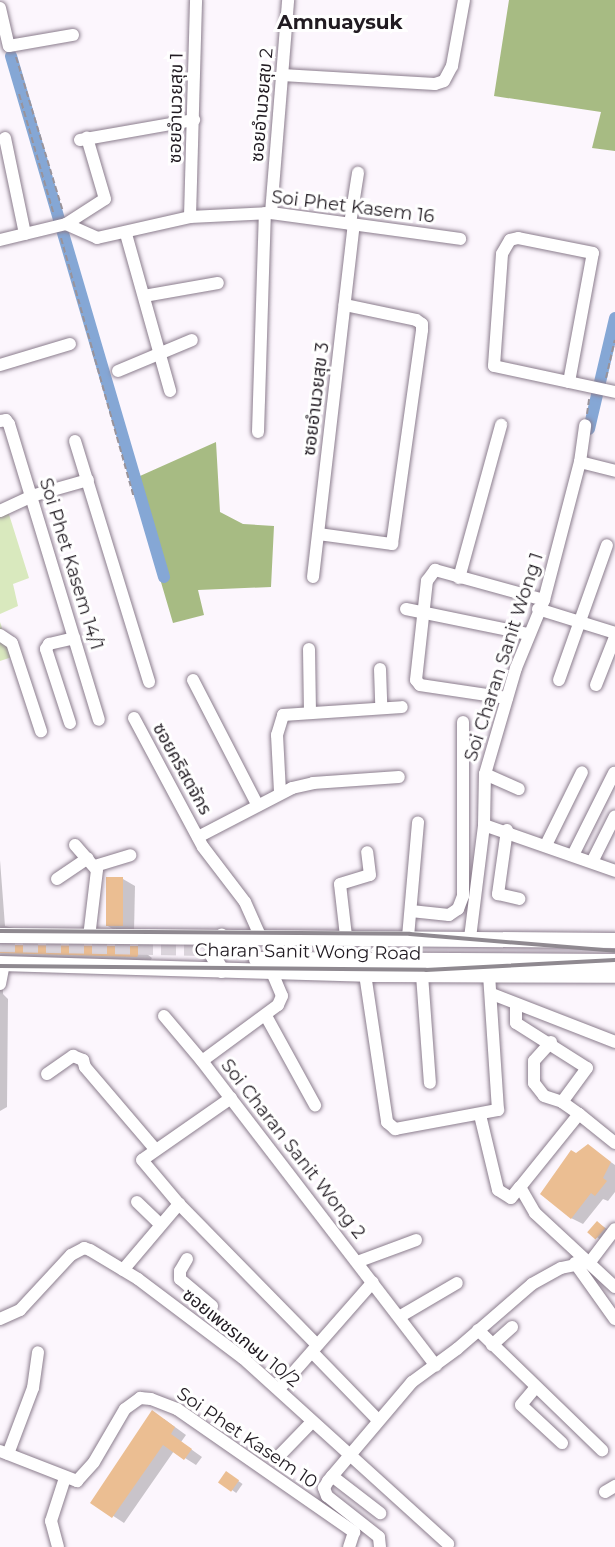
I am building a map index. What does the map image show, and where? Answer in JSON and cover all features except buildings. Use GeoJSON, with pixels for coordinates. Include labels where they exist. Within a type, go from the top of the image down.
{"type":"FeatureCollection","features":[{"type":"Feature","properties":{"kind":"main road","name":"Charan Sanit Wong Road"},"geometry":{"type":"LineString","coordinates":[[0,935],[222,936],[258,948],[615,961]]}},
{"type":"Feature","properties":{"kind":"main road"},"geometry":{"type":"LineString","coordinates":[[221,970],[213,956],[222,936]]}},
{"type":"Feature","properties":{"kind":"main road","name":"Charan Sanit Wong Road"},"geometry":{"type":"LineString","coordinates":[[258,948],[346,936],[615,940]]}},
{"type":"Feature","properties":{"kind":"main road","name":"Charan Sanit Wong Road"},"geometry":{"type":"LineString","coordinates":[[258,948],[615,951]]}},
{"type":"Feature","properties":{"kind":"main road","name":"Charan Sanit Wong Road"},"geometry":{"type":"LineString","coordinates":[[2,963],[365,974],[615,975]]}},
{"type":"Feature","properties":{"kind":"street","name":"ซอยอำนวยสุข 1"},"geometry":{"type":"LineString","coordinates":[[190,218],[196,0]]}},
{"type":"Feature","properties":{"kind":"street","name":"ซอยอำนวยสุข 2"},"geometry":{"type":"LineString","coordinates":[[258,432],[268,213],[288,0]]}},
{"type":"Feature","properties":{"kind":"street"},"geometry":{"type":"LineString","coordinates":[[282,75],[435,84],[444,81],[452,66],[464,0]]}},
{"type":"Feature","properties":{"kind":"street"},"geometry":{"type":"LineString","coordinates":[[0,8],[9,46],[73,35]]}},
{"type":"Feature","properties":{"kind":"street"},"geometry":{"type":"LineString","coordinates":[[0,240],[62,225],[105,199],[84,139],[194,120]]}},
{"type":"Feature","properties":{"kind":"street"},"geometry":{"type":"LineString","coordinates":[[5,138],[25,234]]}},
{"type":"Feature","properties":{"kind":"street","name":"ซอยอำนวยสุข 3"},"geometry":{"type":"LineString","coordinates":[[313,578],[358,173]]}},
{"type":"Feature","properties":{"kind":"street","name":"Soi Phet Kasem 16"},"geometry":{"type":"LineString","coordinates":[[62,225],[97,238],[126,234],[190,218],[268,213],[460,239]]}},
{"type":"Feature","properties":{"kind":"street"},"geometry":{"type":"LineString","coordinates":[[126,234],[171,391]]}},
{"type":"Feature","properties":{"kind":"street"},"geometry":{"type":"LineString","coordinates":[[569,382],[593,253],[518,238],[510,240],[502,254],[494,366],[569,382],[602,389]]}},
{"type":"Feature","properties":{"kind":"street"},"geometry":{"type":"LineString","coordinates":[[144,296],[218,283]]}},
{"type":"Feature","properties":{"kind":"street"},"geometry":{"type":"LineString","coordinates":[[319,534],[392,544],[422,330],[422,324],[416,320],[345,305]]}},
{"type":"Feature","properties":{"kind":"street"},"geometry":{"type":"LineString","coordinates":[[118,371],[192,340]]}},
{"type":"Feature","properties":{"kind":"street"},"geometry":{"type":"LineString","coordinates":[[0,365],[70,344]]}},
{"type":"Feature","properties":{"kind":"street","name":"Soi Phet Kasem 14/1"},"geometry":{"type":"LineString","coordinates":[[3,421],[32,497],[99,720]]}},
{"type":"Feature","properties":{"kind":"street"},"geometry":{"type":"LineString","coordinates":[[459,578],[501,425]]}},
{"type":"Feature","properties":{"kind":"street","name":"Soi Charan Sanit Wong 1"},"geometry":{"type":"LineString","coordinates":[[470,938],[484,825],[485,774],[528,634],[541,604],[579,462],[585,425]]}},
{"type":"Feature","properties":{"kind":"street"},"geometry":{"type":"LineString","coordinates":[[75,441],[149,682]]}},
{"type":"Feature","properties":{"kind":"street"},"geometry":{"type":"LineString","coordinates":[[579,462],[615,471]]}},
{"type":"Feature","properties":{"kind":"street"},"geometry":{"type":"LineString","coordinates":[[0,511],[32,497],[88,480]]}},
{"type":"Feature","properties":{"kind":"street"},"geometry":{"type":"LineString","coordinates":[[559,680],[607,545]]}},
{"type":"Feature","properties":{"kind":"street"},"geometry":{"type":"LineString","coordinates":[[507,698],[417,683],[415,676],[421,612],[430,573],[435,570],[541,604],[615,635],[596,685]]}},
{"type":"Feature","properties":{"kind":"street"},"geometry":{"type":"LineString","coordinates":[[406,609],[528,634]]}},
{"type":"Feature","properties":{"kind":"street"},"geometry":{"type":"LineString","coordinates":[[0,635],[12,643],[41,731]]}},
{"type":"Feature","properties":{"kind":"street"},"geometry":{"type":"LineString","coordinates":[[70,723],[45,649],[49,644],[74,638]]}},
{"type":"Feature","properties":{"kind":"street"},"geometry":{"type":"LineString","coordinates":[[309,649],[310,713]]}},
{"type":"Feature","properties":{"kind":"street"},"geometry":{"type":"LineString","coordinates":[[380,669],[381,707]]}},
{"type":"Feature","properties":{"kind":"street"},"geometry":{"type":"LineString","coordinates":[[193,680],[257,804]]}},
{"type":"Feature","properties":{"kind":"street"},"geometry":{"type":"LineString","coordinates":[[280,792],[278,723],[283,716],[402,707]]}},
{"type":"Feature","properties":{"kind":"street","name":"ซอยคริสตจักร"},"geometry":{"type":"LineString","coordinates":[[134,718],[198,837],[245,902],[258,948]]}},
{"type":"Feature","properties":{"kind":"street"},"geometry":{"type":"LineString","coordinates":[[411,911],[449,915],[458,909],[463,896],[463,722]]}},
{"type":"Feature","properties":{"kind":"street"},"geometry":{"type":"LineString","coordinates":[[546,845],[582,772]]}},
{"type":"Feature","properties":{"kind":"street"},"geometry":{"type":"LineString","coordinates":[[573,855],[614,773]]}},
{"type":"Feature","properties":{"kind":"street"},"geometry":{"type":"LineString","coordinates":[[485,774],[519,789]]}},
{"type":"Feature","properties":{"kind":"street","name":"ซอยคริสตจักร"},"geometry":{"type":"LineString","coordinates":[[198,837],[280,792],[314,783],[399,777]]}},
{"type":"Feature","properties":{"kind":"street"},"geometry":{"type":"LineString","coordinates":[[592,862],[615,816]]}},
{"type":"Feature","properties":{"kind":"street"},"geometry":{"type":"LineString","coordinates":[[408,937],[418,822]]}},
{"type":"Feature","properties":{"kind":"street"},"geometry":{"type":"LineString","coordinates":[[484,825],[507,830],[615,871]]}},
{"type":"Feature","properties":{"kind":"street"},"geometry":{"type":"LineString","coordinates":[[507,830],[498,894],[519,899]]}},
{"type":"Feature","properties":{"kind":"street"},"geometry":{"type":"LineString","coordinates":[[75,845],[91,862],[97,877],[89,937]]}},
{"type":"Feature","properties":{"kind":"street"},"geometry":{"type":"LineString","coordinates":[[346,936],[340,884],[370,875],[367,852]]}},
{"type":"Feature","properties":{"kind":"street"},"geometry":{"type":"LineString","coordinates":[[57,879],[91,862],[130,855]]}},
{"type":"Feature","properties":{"kind":"street"},"geometry":{"type":"LineString","coordinates":[[0,984],[2,963]]}},
{"type":"Feature","properties":{"kind":"street","name":"Soi Charan Sanit Wong 2"},"geometry":{"type":"LineString","coordinates":[[271,970],[282,1000],[266,1016],[202,1061],[436,1366]]}},
{"type":"Feature","properties":{"kind":"street"},"geometry":{"type":"LineString","coordinates":[[365,974],[391,1127],[404,1129],[498,1110],[500,1103],[489,975]]}},
{"type":"Feature","properties":{"kind":"street"},"geometry":{"type":"LineString","coordinates":[[423,975],[430,1083]]}},
{"type":"Feature","properties":{"kind":"street"},"geometry":{"type":"LineString","coordinates":[[492,994],[615,1042]]}},
{"type":"Feature","properties":{"kind":"street"},"geometry":{"type":"LineString","coordinates":[[516,1005],[516,1023],[551,1042],[587,1068],[562,1102]]}},
{"type":"Feature","properties":{"kind":"street"},"geometry":{"type":"LineString","coordinates":[[164,1016],[202,1061]]}},
{"type":"Feature","properties":{"kind":"street"},"geometry":{"type":"LineString","coordinates":[[266,1016],[315,1105]]}},
{"type":"Feature","properties":{"kind":"street"},"geometry":{"type":"LineString","coordinates":[[551,1042],[534,1061],[534,1083],[544,1096],[562,1102],[615,1143]]}},
{"type":"Feature","properties":{"kind":"street"},"geometry":{"type":"LineString","coordinates":[[47,1074],[66,1059],[78,1056],[156,1150]]}},
{"type":"Feature","properties":{"kind":"street"},"geometry":{"type":"LineString","coordinates":[[231,1098],[142,1160],[179,1204],[378,1420]]}},
{"type":"Feature","properties":{"kind":"street"},"geometry":{"type":"LineString","coordinates":[[480,1115],[498,1190],[511,1198],[579,1114]]}},
{"type":"Feature","properties":{"kind":"street"},"geometry":{"type":"LineString","coordinates":[[520,1187],[535,1214],[591,1262],[615,1287]]}},
{"type":"Feature","properties":{"kind":"street"},"geometry":{"type":"LineString","coordinates":[[136,1202],[161,1225]]}},
{"type":"Feature","properties":{"kind":"street"},"geometry":{"type":"LineString","coordinates":[[123,1270],[179,1204]]}},
{"type":"Feature","properties":{"kind":"street"},"geometry":{"type":"LineString","coordinates":[[591,1262],[615,1229]]}},
{"type":"Feature","properties":{"kind":"street"},"geometry":{"type":"LineString","coordinates":[[357,1262],[416,1240]]}},
{"type":"Feature","properties":{"kind":"street","name":"ซอยเพชรเกษม 10/2"},"geometry":{"type":"LineString","coordinates":[[0,1319],[20,1310],[71,1255],[84,1248],[123,1270],[175,1306],[279,1389],[348,1456],[448,1544]]}},
{"type":"Feature","properties":{"kind":"street"},"geometry":{"type":"LineString","coordinates":[[187,1259],[179,1274],[190,1288],[212,1306]]}},
{"type":"Feature","properties":{"kind":"street"},"geometry":{"type":"LineString","coordinates":[[380,1547],[379,1537],[327,1496],[324,1488],[332,1476],[412,1382],[436,1366],[531,1284],[575,1263],[591,1262]]}},
{"type":"Feature","properties":{"kind":"street"},"geometry":{"type":"LineString","coordinates":[[575,1263],[615,1319]]}},
{"type":"Feature","properties":{"kind":"street"},"geometry":{"type":"LineString","coordinates":[[279,1389],[373,1282]]}},
{"type":"Feature","properties":{"kind":"street"},"geometry":{"type":"LineString","coordinates":[[399,1317],[457,1283]]}},
{"type":"Feature","properties":{"kind":"street"},"geometry":{"type":"LineString","coordinates":[[175,1306],[190,1288]]}},
{"type":"Feature","properties":{"kind":"street"},"geometry":{"type":"LineString","coordinates":[[492,1345],[512,1327]]}},
{"type":"Feature","properties":{"kind":"street"},"geometry":{"type":"LineString","coordinates":[[478,1330],[602,1450]]}},
{"type":"Feature","properties":{"kind":"street"},"geometry":{"type":"LineString","coordinates":[[38,1352],[33,1388],[4,1453],[65,1478],[51,1521],[58,1547]]}},
{"type":"Feature","properties":{"kind":"street"},"geometry":{"type":"LineString","coordinates":[[536,1387],[521,1400],[521,1405],[562,1443]]}},
{"type":"Feature","properties":{"kind":"street","name":"Soi Phet Kasem 10"},"geometry":{"type":"LineString","coordinates":[[65,1478],[77,1481],[83,1478],[125,1409],[140,1398],[151,1399],[177,1409],[354,1532],[349,1547]]}},
{"type":"Feature","properties":{"kind":"street"},"geometry":{"type":"LineString","coordinates":[[279,1456],[312,1422]]}},
{"type":"Feature","properties":{"kind":"street"},"geometry":{"type":"LineString","coordinates":[[332,1476],[380,1513]]}},
{"type":"Feature","properties":{"kind":"path"},"geometry":{"type":"LineString","coordinates":[[9,46],[20,68],[134,498]]}},
{"type":"Feature","properties":{"kind":"path"},"geometry":{"type":"LineString","coordinates":[[20,94],[62,225]]}},
{"type":"Feature","properties":{"kind":"path"},"geometry":{"type":"LineString","coordinates":[[585,425],[602,389],[615,340]]}},
{"type":"Feature","properties":{"kind":"green space"},"geometry":{"type":"Polygon","coordinates":[[[509,0],[615,0],[615,151],[592,148],[601,112],[494,96],[509,0]]]}},
{"type":"Feature","properties":{"kind":"green space"},"geometry":{"type":"Polygon","coordinates":[[[216,442],[220,512],[243,524],[274,526],[271,587],[198,590],[204,615],[173,623],[131,480],[216,442]]]}},
{"type":"Feature","properties":{"kind":"green space"},"geometry":{"type":"Polygon","coordinates":[[[7,508],[29,578],[13,584],[18,606],[0,614],[0,511],[7,508]]]}},
{"type":"Feature","properties":{"kind":"green space"},"geometry":{"type":"Polygon","coordinates":[[[0,622],[12,657],[0,661],[0,622]]]}},
{"type":"Feature","properties":{"kind":"waterway"},"geometry":{"type":"LineString","coordinates":[[11,56],[164,577]]}},
{"type":"Feature","properties":{"kind":"waterway"},"geometry":{"type":"LineString","coordinates":[[589,429],[615,318]]}},
{"type":"Feature","properties":{"kind":"tunnel"},"geometry":{"type":"LineString","coordinates":[[0,944],[259,949]]}},
{"type":"Feature","properties":{"kind":"railway"},"geometry":{"type":"LineString","coordinates":[[0,931],[410,934],[615,951]]}},
{"type":"Feature","properties":{"kind":"railway"},"geometry":{"type":"LineString","coordinates":[[0,966],[426,970],[615,960]]}},
{"type":"Feature","properties":{"kind":"district","name":"Amnuaysuk"},"geometry":{"type":"Point","coordinates":[340,22]}}]}
